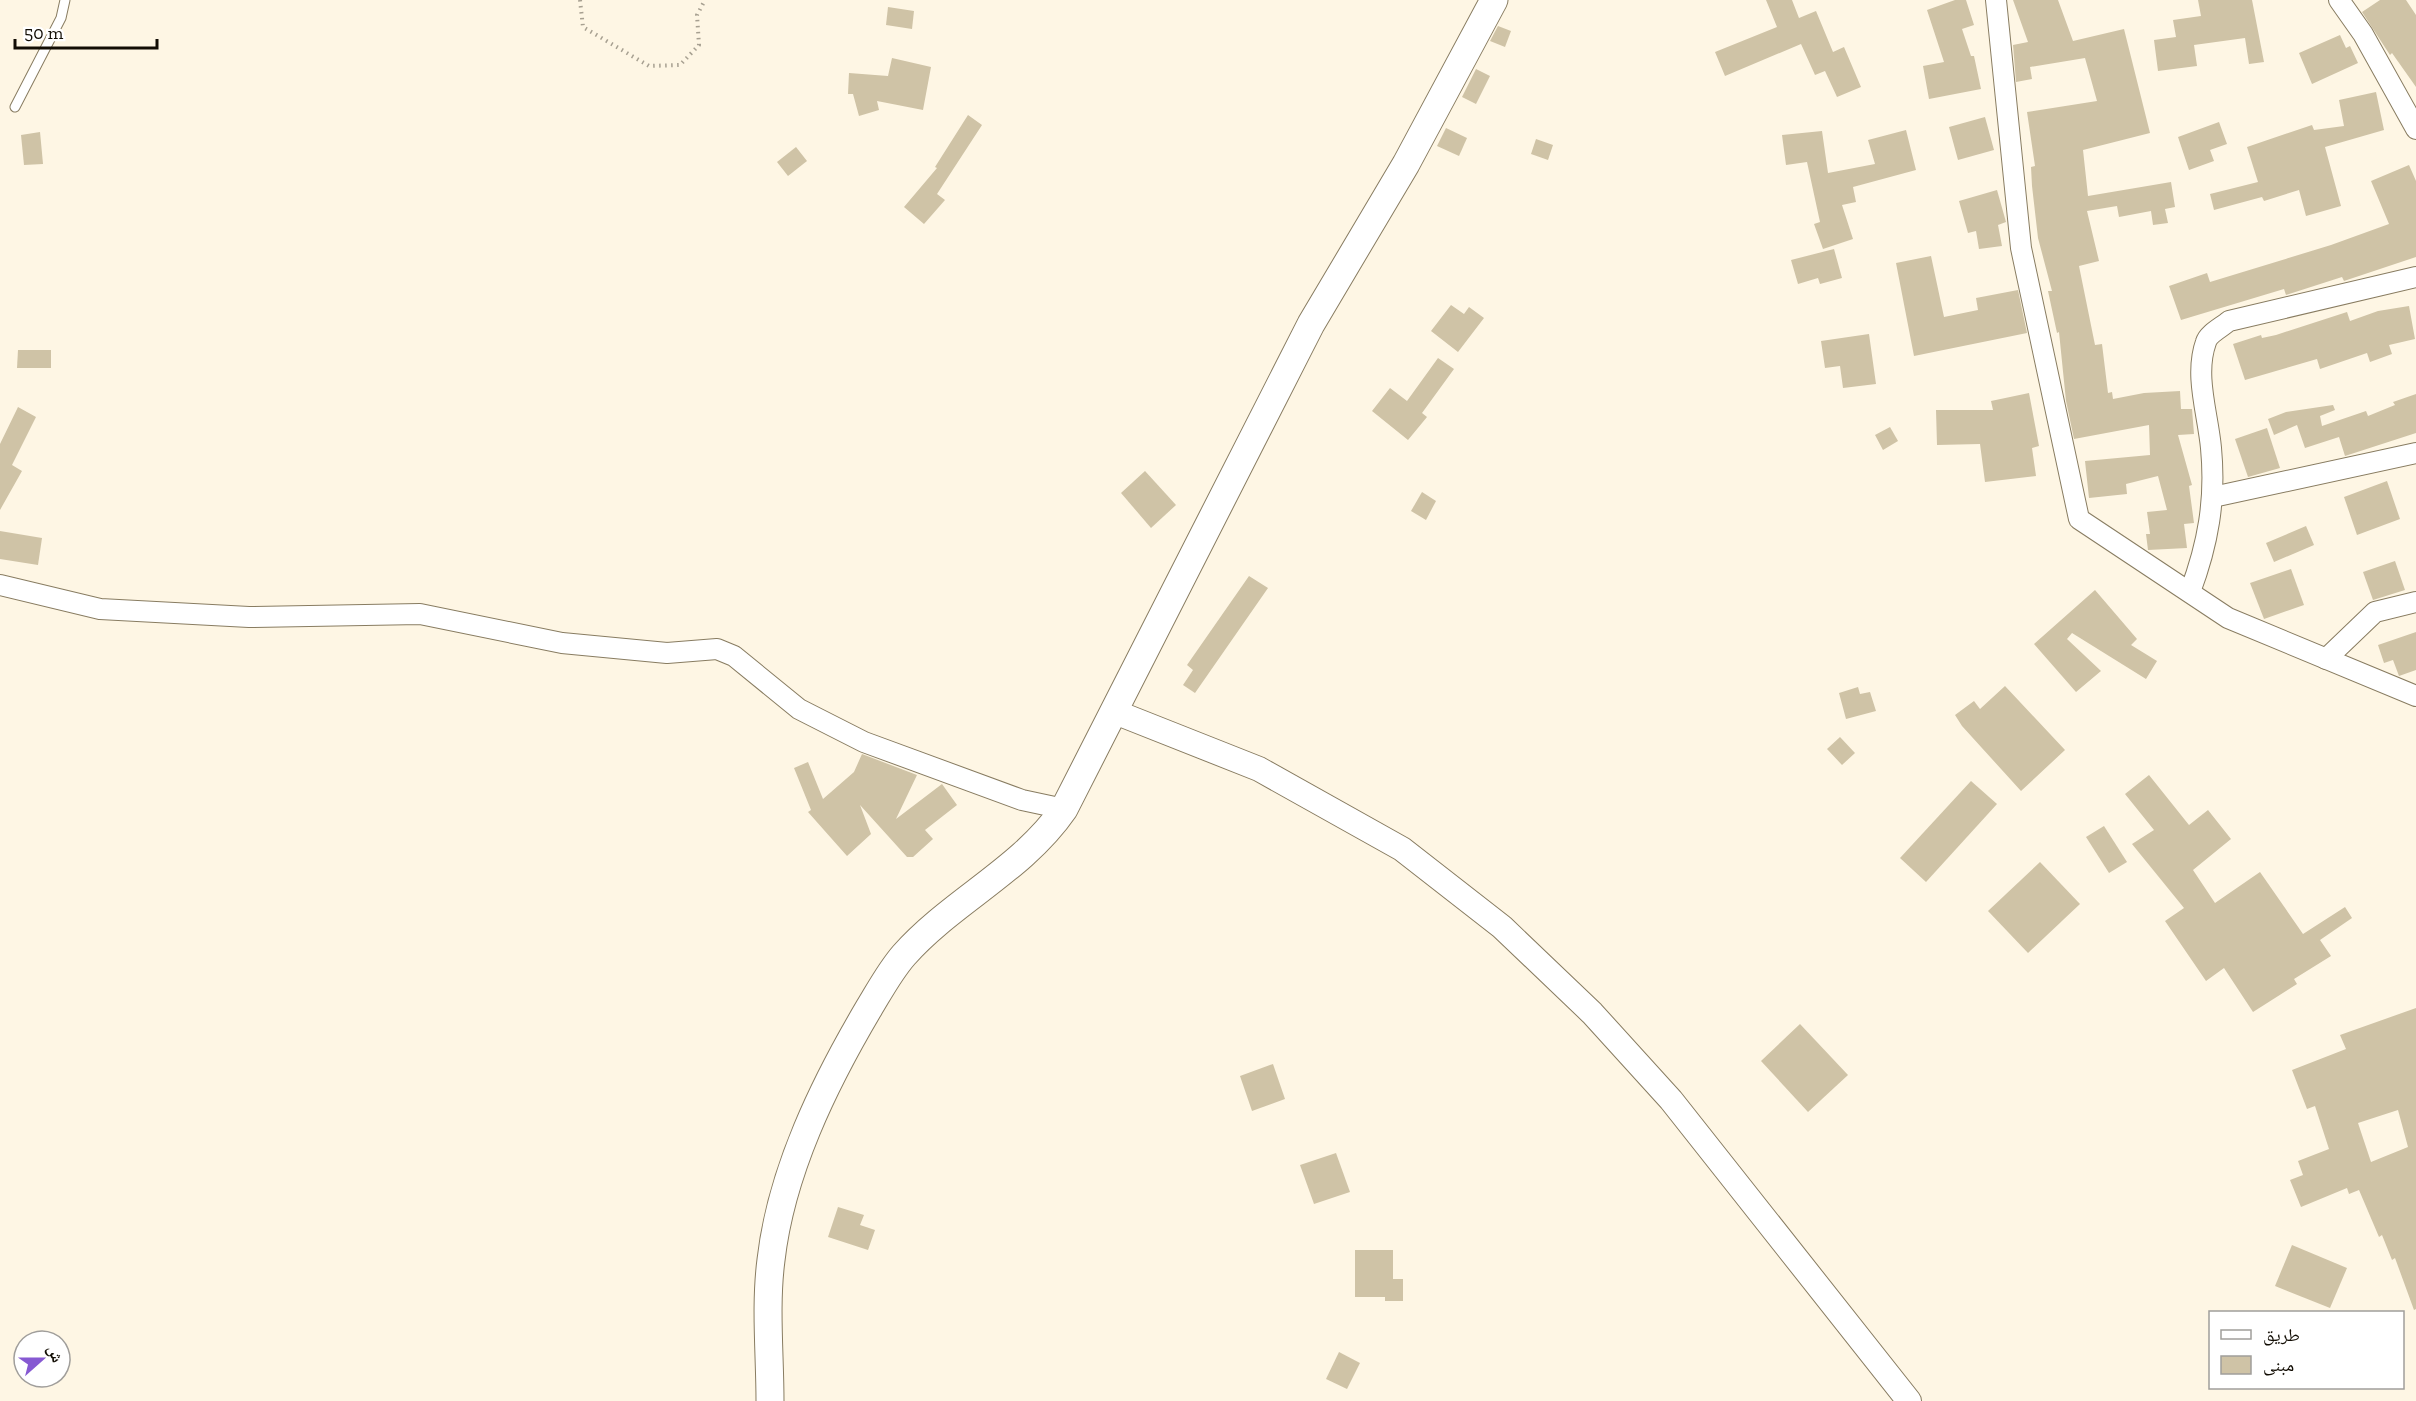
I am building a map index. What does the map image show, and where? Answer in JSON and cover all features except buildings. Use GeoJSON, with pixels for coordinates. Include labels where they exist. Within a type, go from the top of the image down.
{"type":"FeatureCollection","features":[{"type":"Feature","properties":{"kind":"main road"},"geometry":{"type":"LineString","coordinates":[[770,1401],[770,1262],[777,1222],[807,1133],[830,1080],[860,1023],[903,956],[951,912],[1038,843],[1064,809],[1311,324],[1407,164],[1494,0]]}},
{"type":"Feature","properties":{"kind":"street"},"geometry":{"type":"LineString","coordinates":[[1996,0],[2021,248],[2079,519],[2228,618],[2416,696]]}},
{"type":"Feature","properties":{"kind":"street"},"geometry":{"type":"LineString","coordinates":[[2339,0],[2363,34],[2416,129]]}},
{"type":"Feature","properties":{"kind":"street"},"geometry":{"type":"LineString","coordinates":[[2190,592],[2205,551],[2213,497],[2212,449],[2201,366],[2206,340],[2229,321],[2416,277]]}},
{"type":"Feature","properties":{"kind":"street"},"geometry":{"type":"LineString","coordinates":[[2213,497],[2416,453]]}},
{"type":"Feature","properties":{"kind":"street"},"geometry":{"type":"LineString","coordinates":[[0,585],[100,609],[249,617],[420,614],[562,643],[667,653],[717,649],[734,656],[799,710],[864,742],[1022,800],[1064,809]]}},
{"type":"Feature","properties":{"kind":"street"},"geometry":{"type":"LineString","coordinates":[[2326,659],[2375,612],[2416,602]]}},
{"type":"Feature","properties":{"kind":"street"},"geometry":{"type":"LineString","coordinates":[[1114,712],[1259,769],[1402,849],[1502,927],[1592,1013],[1671,1100],[1909,1401]]}},
{"type":"Feature","properties":{"kind":"lane"},"geometry":{"type":"LineString","coordinates":[[15,107],[61,18],[65,0]]}},
{"type":"Feature","properties":{"kind":"path"},"geometry":{"type":"LineString","coordinates":[[579,0],[582,27],[649,66],[680,66],[699,45],[697,15],[705,0]]}}]}
